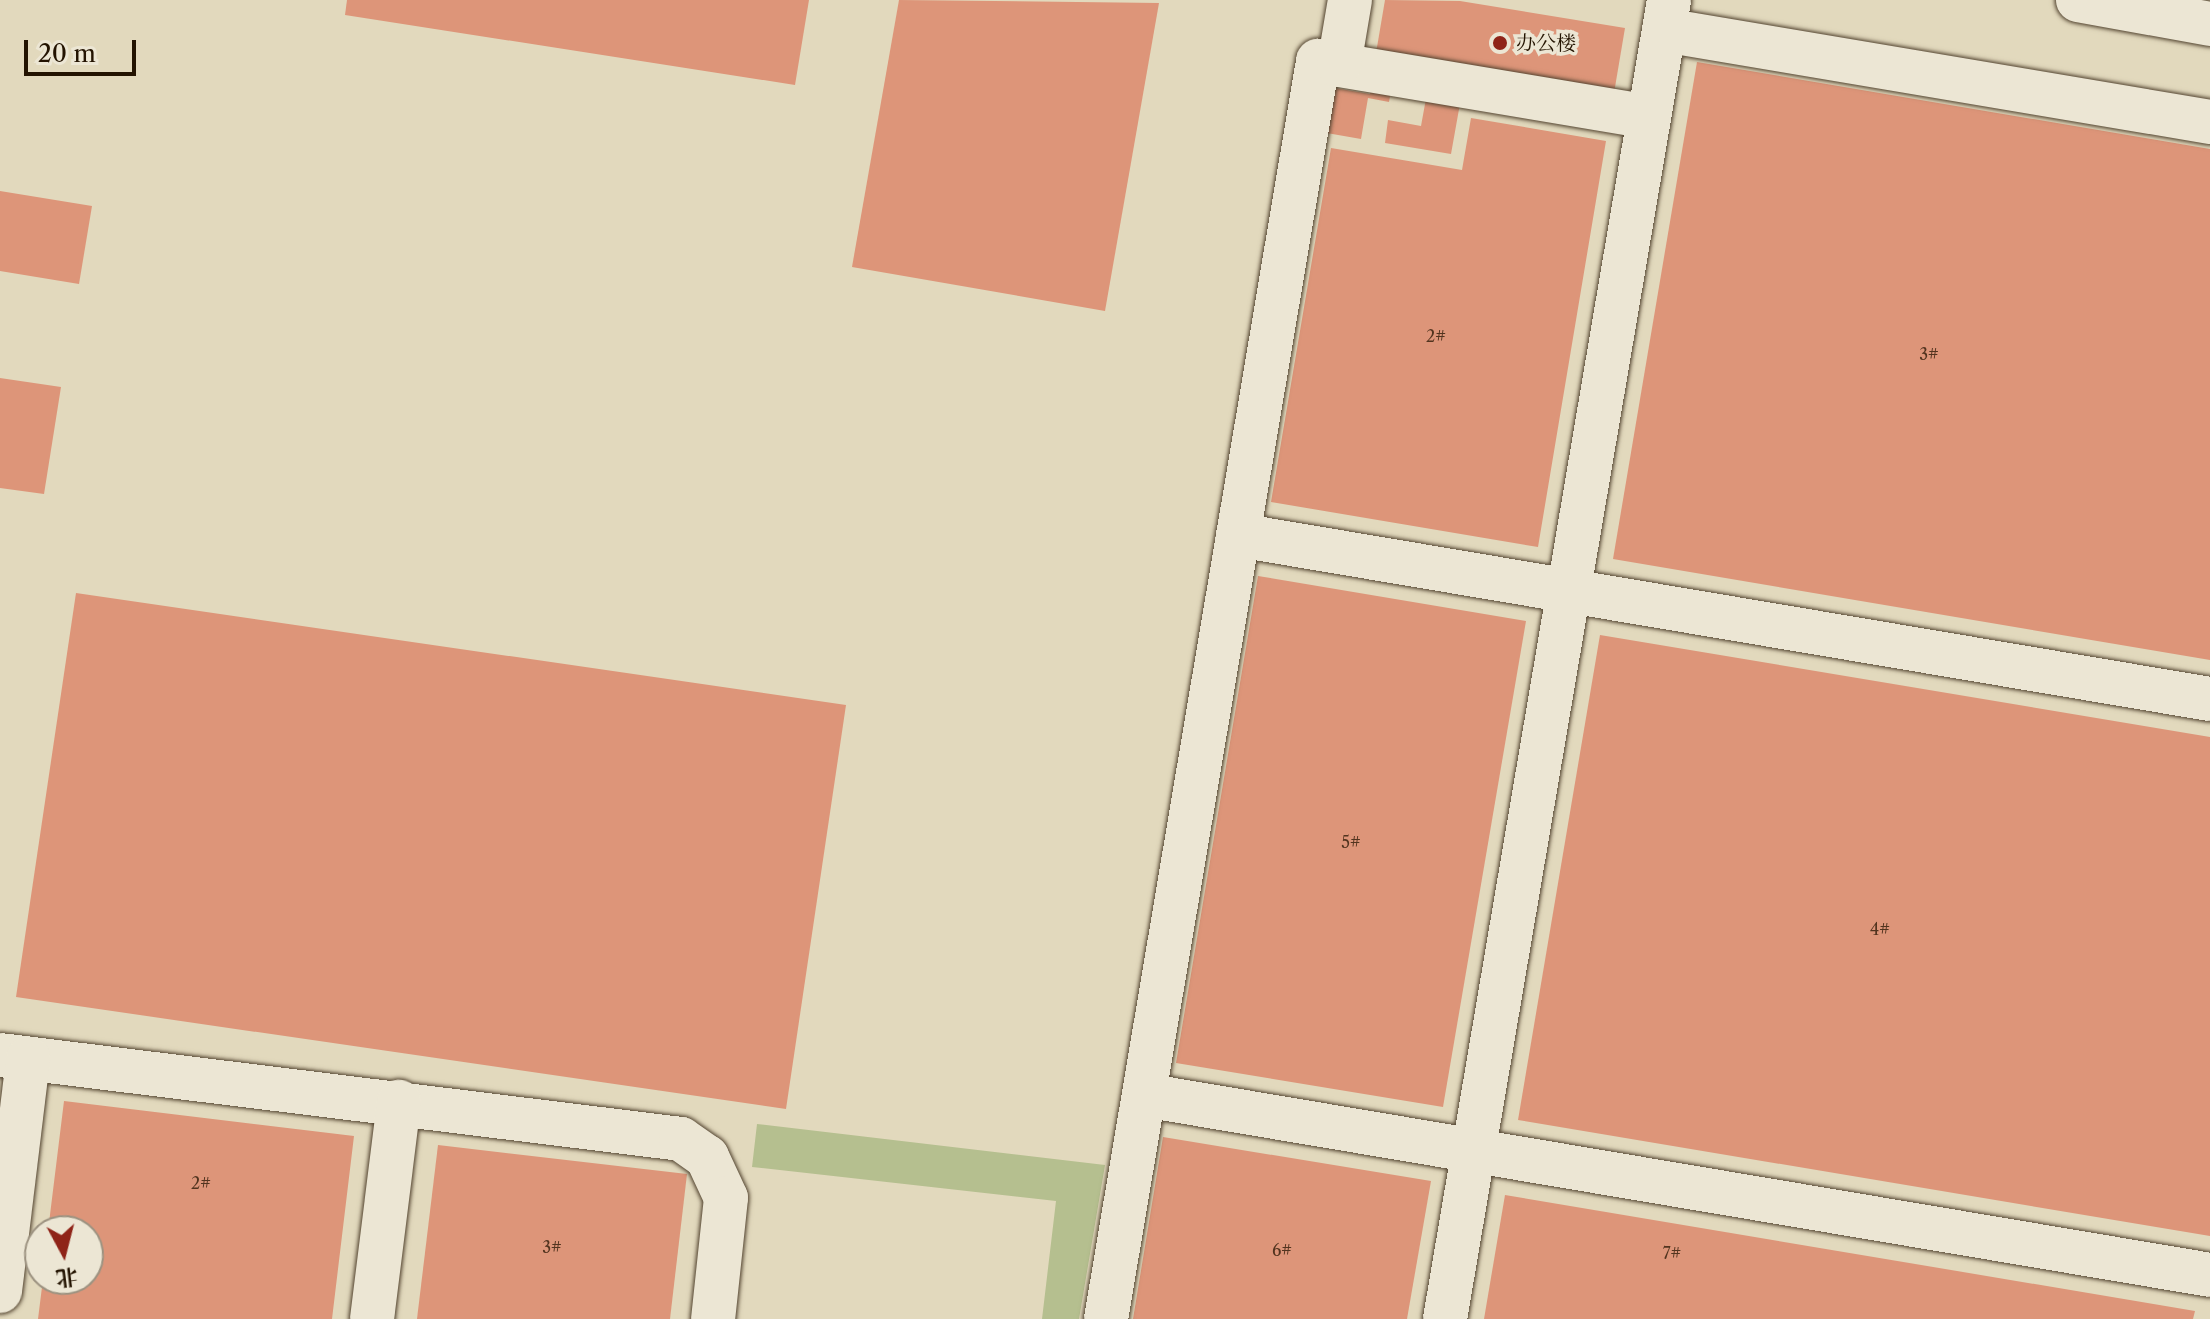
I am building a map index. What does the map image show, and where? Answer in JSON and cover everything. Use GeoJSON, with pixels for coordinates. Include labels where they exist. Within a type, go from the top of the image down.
{"type":"FeatureCollection","features":[{"type":"Feature","properties":{"kind":"street"},"geometry":{"type":"LineString","coordinates":[[1339,65],[1350,0]]}},
{"type":"Feature","properties":{"kind":"street"},"geometry":{"type":"LineString","coordinates":[[2078,0],[2210,24]]}},
{"type":"Feature","properties":{"kind":"street"},"geometry":{"type":"LineString","coordinates":[[1445,1319],[1667,15],[2210,122]]}},
{"type":"Feature","properties":{"kind":"street"},"geometry":{"type":"LineString","coordinates":[[1106,1319],[1318,61],[1649,117]]}},
{"type":"Feature","properties":{"kind":"street"},"geometry":{"type":"LineString","coordinates":[[1238,535],[2210,699]]}},
{"type":"Feature","properties":{"kind":"street"},"geometry":{"type":"LineString","coordinates":[[0,1291],[14,1057],[659,1132],[695,1147],[717,1172],[726,1198],[713,1319]]}},
{"type":"Feature","properties":{"kind":"street"},"geometry":{"type":"LineString","coordinates":[[1144,1095],[2210,1275]]}},
{"type":"Feature","properties":{"kind":"street"},"geometry":{"type":"LineString","coordinates":[[372,1319],[399,1102]]}},
{"type":"Feature","properties":{"kind":"green space"},"geometry":{"type":"Polygon","coordinates":[[[757,1124],[1105,1165],[1079,1319],[1042,1319],[1056,1201],[752,1167],[757,1124]]]}},
{"type":"Feature","properties":{"kind":"building"},"geometry":{"type":"Polygon","coordinates":[[[347,0],[809,0],[795,85],[345,15],[347,0]]]}},
{"type":"Feature","properties":{"kind":"building"},"geometry":{"type":"Polygon","coordinates":[[[899,0],[1159,3],[1105,311],[852,267],[899,0]]]}},
{"type":"Feature","properties":{"kind":"building","name":"办公楼"},"geometry":{"type":"Polygon","coordinates":[[[1385,0],[1460,1],[1625,28],[1613,99],[1375,59],[1385,0]]]}},
{"type":"Feature","properties":{"kind":"building"},"geometry":{"type":"Polygon","coordinates":[[[1697,62],[2210,149],[2210,660],[1613,559],[1697,62]]]}},
{"type":"Feature","properties":{"kind":"building"},"geometry":{"type":"Polygon","coordinates":[[[1372,81],[1392,85],[1389,102],[1368,98],[1361,139],[1321,132],[1329,87],[1370,94],[1372,81]]]}},
{"type":"Feature","properties":{"kind":"building"},"geometry":{"type":"Polygon","coordinates":[[[1427,93],[1461,98],[1451,154],[1385,143],[1388,120],[1421,126],[1427,93]]]}},
{"type":"Feature","properties":{"kind":"building"},"geometry":{"type":"Polygon","coordinates":[[[1471,118],[1606,141],[1538,547],[1271,502],[1331,148],[1462,170],[1471,118]]]}},
{"type":"Feature","properties":{"kind":"building"},"geometry":{"type":"Polygon","coordinates":[[[0,191],[92,206],[79,284],[0,271],[0,191]]]}},
{"type":"Feature","properties":{"kind":"building"},"geometry":{"type":"Polygon","coordinates":[[[0,378],[61,387],[44,494],[0,488],[0,378]]]}},
{"type":"Feature","properties":{"kind":"building"},"geometry":{"type":"Polygon","coordinates":[[[1258,576],[1526,621],[1443,1107],[1176,1063],[1258,576]]]}},
{"type":"Feature","properties":{"kind":"building"},"geometry":{"type":"Polygon","coordinates":[[[76,593],[846,705],[786,1109],[16,997],[76,593]]]}},
{"type":"Feature","properties":{"kind":"building"},"geometry":{"type":"Polygon","coordinates":[[[1600,635],[2210,737],[2210,1236],[1518,1120],[1600,635]]]}},
{"type":"Feature","properties":{"kind":"building"},"geometry":{"type":"Polygon","coordinates":[[[64,1101],[354,1136],[332,1319],[38,1319],[41,1295],[104,1295],[104,1215],[50,1215],[64,1101]]]}},
{"type":"Feature","properties":{"kind":"building"},"geometry":{"type":"Polygon","coordinates":[[[1163,1137],[1431,1181],[1407,1319],[1133,1319],[1163,1137]]]}},
{"type":"Feature","properties":{"kind":"building"},"geometry":{"type":"Polygon","coordinates":[[[438,1145],[687,1174],[670,1319],[417,1319],[438,1145]]]}},
{"type":"Feature","properties":{"kind":"building"},"geometry":{"type":"Polygon","coordinates":[[[1505,1195],[2195,1311],[2193,1319],[1484,1319],[1505,1195]]]}},
{"type":"Feature","properties":{"kind":"place","name":"办公楼"},"geometry":{"type":"Point","coordinates":[1500,43]}}]}
